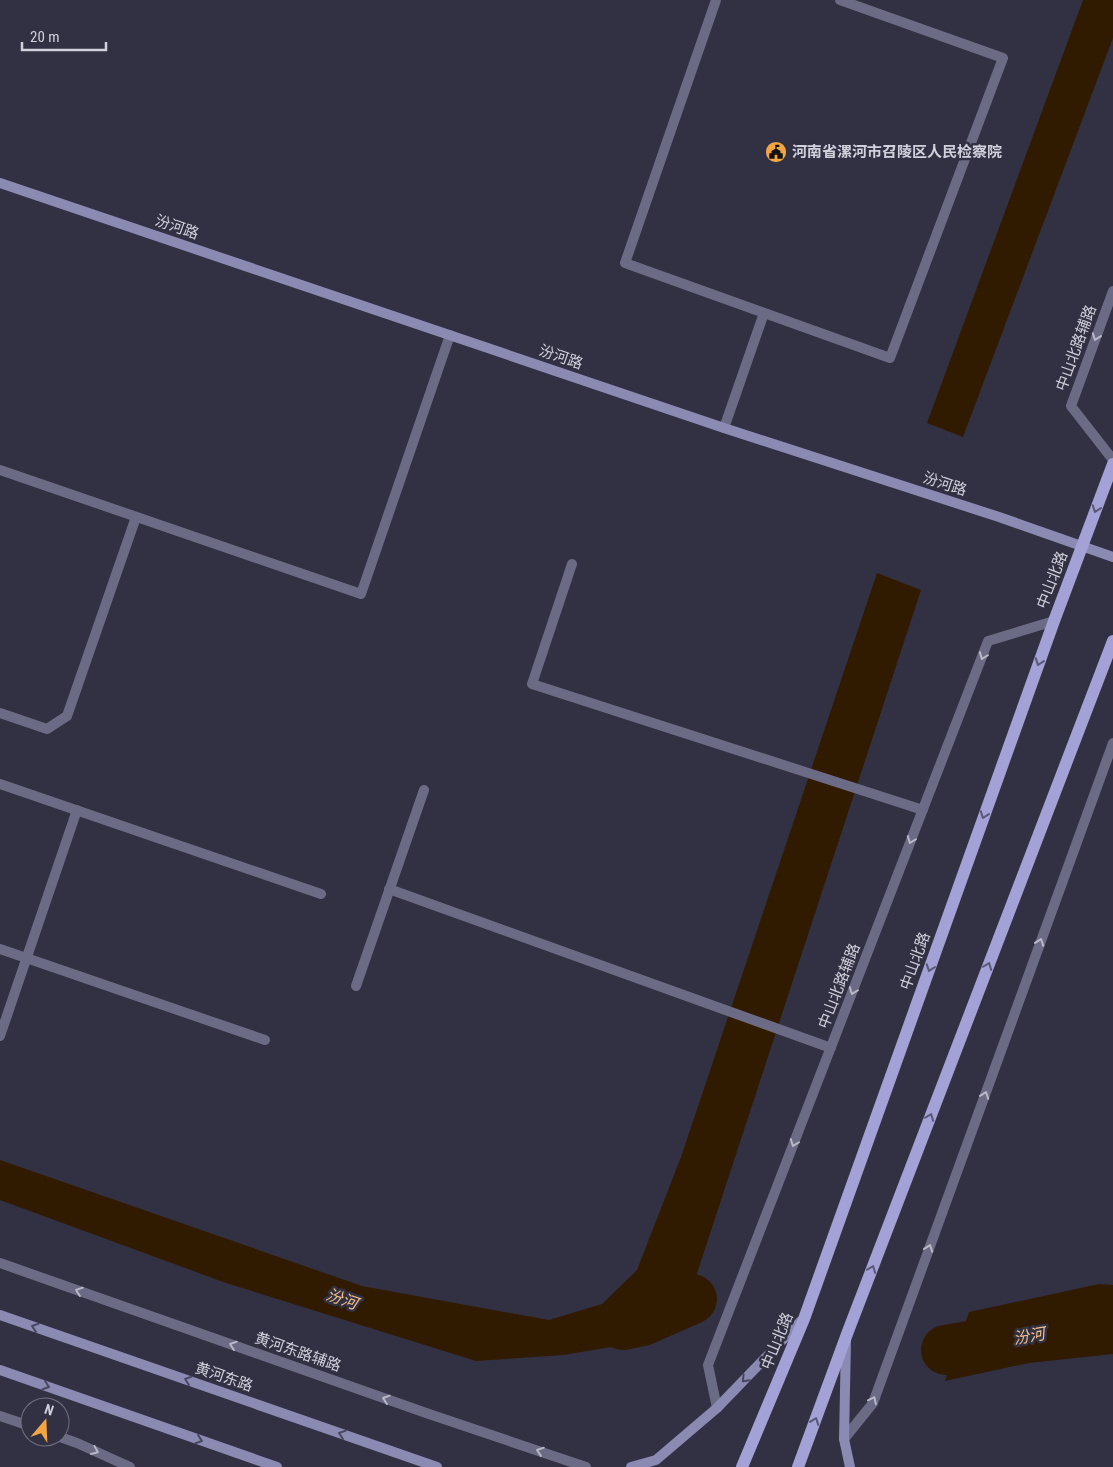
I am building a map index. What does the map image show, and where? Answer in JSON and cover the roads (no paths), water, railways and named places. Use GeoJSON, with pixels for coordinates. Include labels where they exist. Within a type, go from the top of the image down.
{"type":"FeatureCollection","features":[{"type":"Feature","properties":{"kind":"main road","name":"中山北路"},"geometry":{"type":"LineString","coordinates":[[742,1467],[804,1319],[1054,621],[1113,462]]}},
{"type":"Feature","properties":{"kind":"main road"},"geometry":{"type":"LineString","coordinates":[[798,1467],[846,1334],[1113,641]]}},
{"type":"Feature","properties":{"kind":"street"},"geometry":{"type":"LineString","coordinates":[[716,0],[625,263],[890,358],[1003,58],[840,0]]}},
{"type":"Feature","properties":{"kind":"street","name":"汾河路"},"geometry":{"type":"LineString","coordinates":[[0,183],[724,428],[999,516],[1113,557]]}},
{"type":"Feature","properties":{"kind":"street","name":"中山北路辅路"},"geometry":{"type":"LineString","coordinates":[[1113,291],[1071,406],[1113,462]]}},
{"type":"Feature","properties":{"kind":"street"},"geometry":{"type":"LineString","coordinates":[[724,428],[764,313]]}},
{"type":"Feature","properties":{"kind":"street"},"geometry":{"type":"LineString","coordinates":[[0,470],[361,594],[450,335]]}},
{"type":"Feature","properties":{"kind":"street"},"geometry":{"type":"LineString","coordinates":[[0,713],[47,729],[67,716],[136,517]]}},
{"type":"Feature","properties":{"kind":"street"},"geometry":{"type":"LineString","coordinates":[[572,564],[532,684],[923,810]]}},
{"type":"Feature","properties":{"kind":"street","name":"中山北路辅路"},"geometry":{"type":"LineString","coordinates":[[717,1408],[708,1365],[988,642],[1054,621]]}},
{"type":"Feature","properties":{"kind":"street"},"geometry":{"type":"LineString","coordinates":[[844,1439],[872,1403],[1113,743]]}},
{"type":"Feature","properties":{"kind":"street"},"geometry":{"type":"LineString","coordinates":[[0,784],[322,894]]}},
{"type":"Feature","properties":{"kind":"street"},"geometry":{"type":"LineString","coordinates":[[356,986],[424,790]]}},
{"type":"Feature","properties":{"kind":"street"},"geometry":{"type":"LineString","coordinates":[[0,1036],[77,810]]}},
{"type":"Feature","properties":{"kind":"street"},"geometry":{"type":"LineString","coordinates":[[389,890],[831,1048]]}},
{"type":"Feature","properties":{"kind":"street"},"geometry":{"type":"LineString","coordinates":[[0,949],[265,1040]]}},
{"type":"Feature","properties":{"kind":"street","name":"黄河东路辅路"},"geometry":{"type":"LineString","coordinates":[[0,1263],[420,1411],[586,1467]]}},
{"type":"Feature","properties":{"kind":"street","name":"黄河东路"},"geometry":{"type":"LineString","coordinates":[[0,1315],[437,1467]]}},
{"type":"Feature","properties":{"kind":"street"},"geometry":{"type":"LineString","coordinates":[[631,1467],[656,1460],[717,1408],[804,1319]]}},
{"type":"Feature","properties":{"kind":"street"},"geometry":{"type":"LineString","coordinates":[[846,1334],[844,1439],[850,1467]]}},
{"type":"Feature","properties":{"kind":"street"},"geometry":{"type":"LineString","coordinates":[[0,1370],[277,1467]]}},
{"type":"Feature","properties":{"kind":"street"},"geometry":{"type":"LineString","coordinates":[[0,1416],[20,1423]]}},
{"type":"Feature","properties":{"kind":"street"},"geometry":{"type":"LineString","coordinates":[[70,1441],[130,1467]]}},
{"type":"Feature","properties":{"kind":"water"},"geometry":{"type":"Polygon","coordinates":[[[1083,0],[1113,0],[1113,38],[963,437],[927,423],[1083,0]]]}},
{"type":"Feature","properties":{"kind":"water"},"geometry":{"type":"Polygon","coordinates":[[[877,573],[921,590],[683,1316],[640,1342],[564,1355],[476,1361],[226,1283],[0,1200],[0,1160],[362,1286],[549,1320],[602,1304],[637,1270],[681,1157],[877,573]]]}},
{"type":"Feature","properties":{"kind":"water"},"geometry":{"type":"Polygon","coordinates":[[[1099,1284],[1113,1285],[1113,1354],[1029,1363],[945,1381],[969,1312],[1099,1284]]]}},
{"type":"Feature","properties":{"kind":"waterway","name":"汾河"},"geometry":{"type":"LineString","coordinates":[[623,1325],[642,1321],[692,1299]]}},
{"type":"Feature","properties":{"kind":"waterway","name":"汾河"},"geometry":{"type":"LineString","coordinates":[[946,1350],[1065,1330],[1113,1325]]}},
{"type":"Feature","properties":{"kind":"place","name":"河南省漯河市召陵区人民检察院"},"geometry":{"type":"Point","coordinates":[776,152]}}]}
